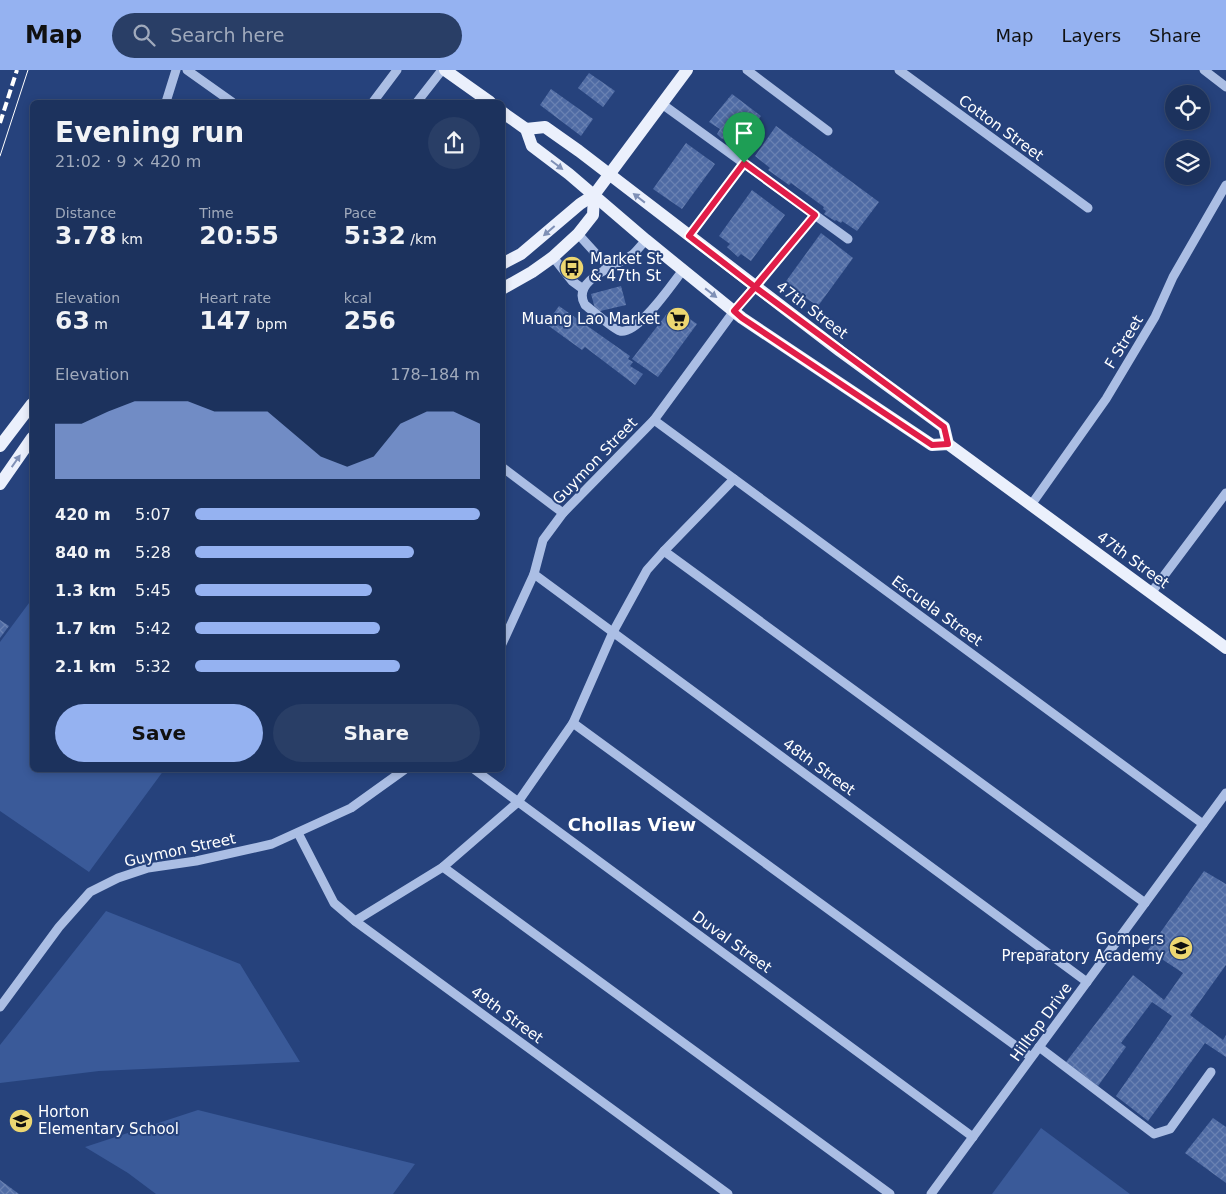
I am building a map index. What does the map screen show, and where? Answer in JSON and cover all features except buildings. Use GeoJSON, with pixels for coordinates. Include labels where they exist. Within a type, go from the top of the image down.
{"type":"FeatureCollection","features":[{"type":"Feature","properties":{"kind":"main road"},"geometry":{"type":"LineString","coordinates":[[444,70],[487,100]]}},
{"type":"Feature","properties":{"kind":"main road"},"geometry":{"type":"LineString","coordinates":[[505,262],[521,254],[580,204],[594,195],[687,70]]}},
{"type":"Feature","properties":{"kind":"main road","name":"47th Street"},"geometry":{"type":"LineString","coordinates":[[505,114],[526,129],[532,146],[742,318],[932,445],[948,444],[1226,648]]}},
{"type":"Feature","properties":{"kind":"main road","name":"47th Street"},"geometry":{"type":"LineString","coordinates":[[526,129],[545,127],[610,175],[755,287],[944,427],[948,444]]}},
{"type":"Feature","properties":{"kind":"main road"},"geometry":{"type":"LineString","coordinates":[[505,287],[553,258],[578,234],[593,215],[594,195]]}},
{"type":"Feature","properties":{"kind":"main road"},"geometry":{"type":"LineString","coordinates":[[0,446],[30,407]]}},
{"type":"Feature","properties":{"kind":"main road"},"geometry":{"type":"LineString","coordinates":[[0,484],[30,441]]}},
{"type":"Feature","properties":{"kind":"street"},"geometry":{"type":"LineString","coordinates":[[167,100],[176,70]]}},
{"type":"Feature","properties":{"kind":"street"},"geometry":{"type":"LineString","coordinates":[[187,70],[229,100]]}},
{"type":"Feature","properties":{"kind":"street"},"geometry":{"type":"LineString","coordinates":[[376,100],[398,70]]}},
{"type":"Feature","properties":{"kind":"street"},"geometry":{"type":"LineString","coordinates":[[419,100],[444,70]]}},
{"type":"Feature","properties":{"kind":"street"},"geometry":{"type":"LineString","coordinates":[[747,70],[828,131]]}},
{"type":"Feature","properties":{"kind":"street","name":"Cotton Street"},"geometry":{"type":"LineString","coordinates":[[899,70],[1088,208]]}},
{"type":"Feature","properties":{"kind":"street"},"geometry":{"type":"LineString","coordinates":[[1204,70],[1226,87]]}},
{"type":"Feature","properties":{"kind":"street"},"geometry":{"type":"LineString","coordinates":[[662,104],[848,239]]}},
{"type":"Feature","properties":{"kind":"street"},"geometry":{"type":"LineString","coordinates":[[689,236],[744,163]]}},
{"type":"Feature","properties":{"kind":"street","name":"F Street"},"geometry":{"type":"LineString","coordinates":[[1031,505],[1106,399],[1155,317],[1173,277],[1226,185]]}},
{"type":"Feature","properties":{"kind":"street","name":"Guymon Street"},"geometry":{"type":"LineString","coordinates":[[505,637],[534,574],[543,540],[563,512],[654,420],[734,311],[815,215]]}},
{"type":"Feature","properties":{"kind":"street"},"geometry":{"type":"LineString","coordinates":[[578,234],[608,267]]}},
{"type":"Feature","properties":{"kind":"street"},"geometry":{"type":"LineString","coordinates":[[646,240],[631,255],[594,277],[583,289],[582,299],[585,305],[619,331],[628,331],[642,321],[683,270]]}},
{"type":"Feature","properties":{"kind":"street"},"geometry":{"type":"LineString","coordinates":[[553,258],[572,281],[583,289]]}},
{"type":"Feature","properties":{"kind":"street","name":"Escuela Street"},"geometry":{"type":"LineString","coordinates":[[654,420],[1203,824]]}},
{"type":"Feature","properties":{"kind":"street"},"geometry":{"type":"LineString","coordinates":[[505,469],[563,512]]}},
{"type":"Feature","properties":{"kind":"street"},"geometry":{"type":"LineString","coordinates":[[355,921],[443,867],[518,802],[574,723],[613,632],[647,570],[734,479]]}},
{"type":"Feature","properties":{"kind":"street"},"geometry":{"type":"LineString","coordinates":[[1151,593],[1226,493]]}},
{"type":"Feature","properties":{"kind":"street"},"geometry":{"type":"LineString","coordinates":[[664,551],[1144,903]]}},
{"type":"Feature","properties":{"kind":"street","name":"48th Street"},"geometry":{"type":"LineString","coordinates":[[534,574],[1087,982]]}},
{"type":"Feature","properties":{"kind":"street"},"geometry":{"type":"LineString","coordinates":[[574,723],[1031,1058]]}},
{"type":"Feature","properties":{"kind":"street","name":"Guymon Street"},"geometry":{"type":"LineString","coordinates":[[0,1007],[59,927],[90,892],[118,878],[148,868],[196,861],[272,844],[351,808],[401,772]]}},
{"type":"Feature","properties":{"kind":"street","name":"Duval Street"},"geometry":{"type":"LineString","coordinates":[[478,772],[973,1137]]}},
{"type":"Feature","properties":{"kind":"street","name":"Hilltop Drive"},"geometry":{"type":"LineString","coordinates":[[931,1194],[1226,793]]}},
{"type":"Feature","properties":{"kind":"street","name":"49th Street"},"geometry":{"type":"LineString","coordinates":[[298,833],[334,903],[355,921],[728,1194]]}},
{"type":"Feature","properties":{"kind":"street"},"geometry":{"type":"LineString","coordinates":[[443,867],[890,1194]]}},
{"type":"Feature","properties":{"kind":"street"},"geometry":{"type":"LineString","coordinates":[[1039,1047],[1154,1134],[1170,1129],[1211,1072]]}},
{"type":"Feature","properties":{"kind":"shaded area"},"geometry":{"type":"Polygon","coordinates":[[[30,602],[30,772],[163,772],[89,872],[0,811],[0,642],[30,602]]]}},
{"type":"Feature","properties":{"kind":"shaded area"},"geometry":{"type":"Polygon","coordinates":[[[106,911],[240,964],[300,1062],[99,1071],[0,1083],[0,1045],[106,911]]]}},
{"type":"Feature","properties":{"kind":"shaded area"},"geometry":{"type":"Polygon","coordinates":[[[198,1110],[415,1164],[393,1194],[156,1194],[128,1173],[85,1147],[198,1110]]]}},
{"type":"Feature","properties":{"kind":"shaded area"},"geometry":{"type":"Polygon","coordinates":[[[1041,1128],[1130,1194],[992,1194],[1041,1128]]]}},
{"type":"Feature","properties":{"kind":"tram line"},"geometry":{"type":"LineString","coordinates":[[0,156],[28,70]]}},
{"type":"Feature","properties":{"kind":"railway"},"geometry":{"type":"LineString","coordinates":[[0,123],[17,70]]}},
{"type":"Feature","properties":{"kind":"place","name":"Market St & 47th St"},"geometry":{"type":"Point","coordinates":[572,268]}},
{"type":"Feature","properties":{"kind":"place","name":"Muang Lao Market"},"geometry":{"type":"Point","coordinates":[678,319]}},
{"type":"Feature","properties":{"kind":"place","name":"Gompers Preparatory Academy"},"geometry":{"type":"Point","coordinates":[1181,948]}},
{"type":"Feature","properties":{"kind":"place","name":"Horton Elementary School"},"geometry":{"type":"Point","coordinates":[21,1121]}},
{"type":"Feature","properties":{"kind":"district","name":"Chollas View"},"geometry":{"type":"Point","coordinates":[632,825]}},
{"type":"Feature","properties":{"kind":"route"},"geometry":{"type":"LineString","coordinates":[[744,163],[689,236],[755,287],[734,311],[932,445],[948,444],[944,427],[755,287],[815,215],[744,163]]}}]}
